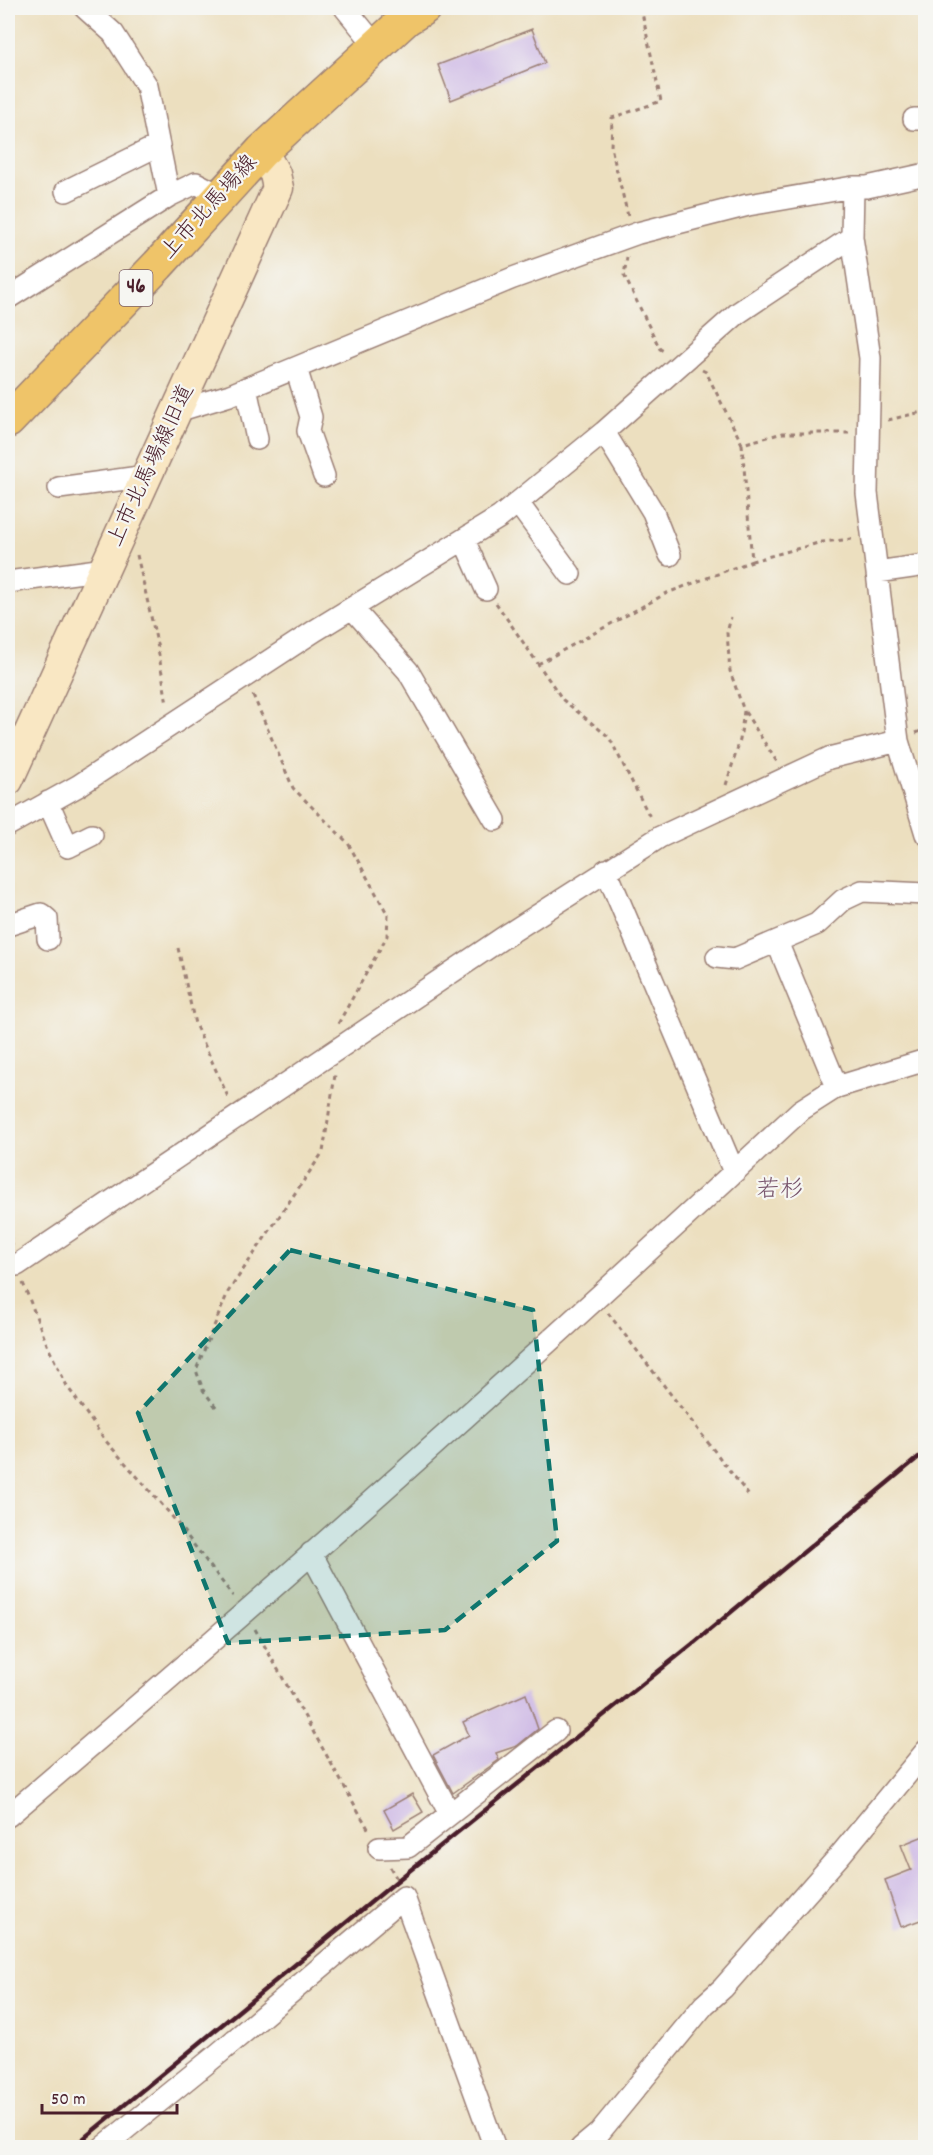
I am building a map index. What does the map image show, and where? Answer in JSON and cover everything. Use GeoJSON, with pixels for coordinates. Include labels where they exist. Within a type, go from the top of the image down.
{"type":"FeatureCollection","features":[{"type":"Feature","properties":{"kind":"main road","name":"上市北馬場線"},"geometry":{"type":"LineString","coordinates":[[8,421],[150,273],[262,151],[406,19],[424,8]]}},
{"type":"Feature","properties":{"kind":"street"},"geometry":{"type":"LineString","coordinates":[[84,8],[113,33],[137,67],[147,86],[169,196]]}},
{"type":"Feature","properties":{"kind":"street"},"geometry":{"type":"LineString","coordinates":[[345,8],[376,46]]}},
{"type":"Feature","properties":{"kind":"street"},"geometry":{"type":"LineString","coordinates":[[66,191],[159,146]]}},
{"type":"Feature","properties":{"kind":"street","name":"上市北馬場線旧道"},"geometry":{"type":"LineString","coordinates":[[8,780],[278,188],[275,174],[262,151]]}},
{"type":"Feature","properties":{"kind":"street"},"geometry":{"type":"LineString","coordinates":[[177,411],[246,388],[513,278],[638,232],[748,205],[853,187],[867,187],[926,174]]}},
{"type":"Feature","properties":{"kind":"street"},"geometry":{"type":"LineString","coordinates":[[8,298],[169,196],[196,183],[221,196]]}},
{"type":"Feature","properties":{"kind":"street"},"geometry":{"type":"LineString","coordinates":[[853,187],[852,237],[870,358],[867,493],[898,741],[926,834]]}},
{"type":"Feature","properties":{"kind":"street"},"geometry":{"type":"LineString","coordinates":[[8,825],[171,727],[352,608],[464,540],[518,503],[604,432],[738,313],[852,237]]}},
{"type":"Feature","properties":{"kind":"street"},"geometry":{"type":"LineString","coordinates":[[296,368],[311,417],[308,431],[324,476]]}},
{"type":"Feature","properties":{"kind":"street"},"geometry":{"type":"LineString","coordinates":[[246,388],[257,439]]}},
{"type":"Feature","properties":{"kind":"street"},"geometry":{"type":"LineString","coordinates":[[604,432],[653,512],[670,555]]}},
{"type":"Feature","properties":{"kind":"street"},"geometry":{"type":"LineString","coordinates":[[59,488],[147,476]]}},
{"type":"Feature","properties":{"kind":"street"},"geometry":{"type":"LineString","coordinates":[[518,503],[570,574]]}},
{"type":"Feature","properties":{"kind":"street"},"geometry":{"type":"LineString","coordinates":[[464,540],[486,588]]}},
{"type":"Feature","properties":{"kind":"street"},"geometry":{"type":"LineString","coordinates":[[877,572],[926,565]]}},
{"type":"Feature","properties":{"kind":"street"},"geometry":{"type":"LineString","coordinates":[[8,582],[105,569]]}},
{"type":"Feature","properties":{"kind":"street"},"geometry":{"type":"LineString","coordinates":[[352,608],[408,671],[495,820]]}},
{"type":"Feature","properties":{"kind":"street"},"geometry":{"type":"LineString","coordinates":[[16,1264],[606,870],[660,837],[829,758],[898,741]]}},
{"type":"Feature","properties":{"kind":"street"},"geometry":{"type":"LineString","coordinates":[[48,802],[68,847],[92,835]]}},
{"type":"Feature","properties":{"kind":"street"},"geometry":{"type":"LineString","coordinates":[[606,870],[734,1172]]}},
{"type":"Feature","properties":{"kind":"street"},"geometry":{"type":"LineString","coordinates":[[717,957],[735,959],[817,924],[843,900],[862,891],[926,894]]}},
{"type":"Feature","properties":{"kind":"street"},"geometry":{"type":"LineString","coordinates":[[8,926],[41,914],[47,919],[48,939]]}},
{"type":"Feature","properties":{"kind":"street"},"geometry":{"type":"LineString","coordinates":[[777,942],[837,1087]]}},
{"type":"Feature","properties":{"kind":"street"},"geometry":{"type":"LineString","coordinates":[[8,1816],[244,1612],[597,1300],[801,1110],[837,1087],[926,1060]]}},
{"type":"Feature","properties":{"kind":"street"},"geometry":{"type":"LineString","coordinates":[[311,1553],[450,1814]]}},
{"type":"Feature","properties":{"kind":"street"},"geometry":{"type":"LineString","coordinates":[[379,1848],[408,1847],[556,1731]]}},
{"type":"Feature","properties":{"kind":"street"},"geometry":{"type":"LineString","coordinates":[[580,2148],[599,2133],[704,2005],[723,1988],[841,1854],[926,1751]]}},
{"type":"Feature","properties":{"kind":"street"},"geometry":{"type":"LineString","coordinates":[[102,2148],[236,2040],[404,1897],[495,2148]]}},
{"type":"Feature","properties":{"kind":"path"},"geometry":{"type":"LineString","coordinates":[[752,561],[742,444],[783,433],[868,429],[926,411]]}},
{"type":"Feature","properties":{"kind":"path"},"geometry":{"type":"LineString","coordinates":[[128,518],[157,643],[171,727]]}},
{"type":"Feature","properties":{"kind":"path"},"geometry":{"type":"LineString","coordinates":[[538,664],[667,593],[752,561],[822,542],[873,537]]}},
{"type":"Feature","properties":{"kind":"path"},"geometry":{"type":"LineString","coordinates":[[486,588],[563,700],[609,737],[660,837]]}},
{"type":"Feature","properties":{"kind":"path"},"geometry":{"type":"LineString","coordinates":[[731,616],[727,633],[730,670],[744,711],[787,777]]}},
{"type":"Feature","properties":{"kind":"path"},"geometry":{"type":"LineString","coordinates":[[216,1407],[203,1390],[196,1370],[228,1292],[323,1152],[335,1052],[333,1032],[387,936],[388,915],[348,843],[293,788],[245,678]]}},
{"type":"Feature","properties":{"kind":"path"},"geometry":{"type":"LineString","coordinates":[[718,810],[740,740],[744,711]]}},
{"type":"Feature","properties":{"kind":"path"},"geometry":{"type":"LineString","coordinates":[[178,948],[195,1024],[237,1117]]}},
{"type":"Feature","properties":{"kind":"path"},"geometry":{"type":"LineString","coordinates":[[16,1264],[48,1347],[67,1386],[105,1440],[171,1515],[244,1612],[379,1848],[404,1897]]}},
{"type":"Feature","properties":{"kind":"path"},"geometry":{"type":"LineString","coordinates":[[597,1300],[750,1497]]}},
{"type":"Feature","properties":{"kind":"highlighted area"},"geometry":{"type":"Polygon","coordinates":[[[290,1250],[533,1310],[557,1541],[445,1630],[228,1643],[138,1413],[290,1250]]]}},
{"type":"Feature","properties":{"kind":"building"},"geometry":{"type":"Polygon","coordinates":[[[532,29],[545,63],[451,100],[438,65],[532,29]]]}},
{"type":"Feature","properties":{"kind":"building"},"geometry":{"type":"Polygon","coordinates":[[[526,1694],[538,1729],[517,1746],[496,1753],[499,1760],[453,1793],[433,1755],[469,1735],[463,1722],[526,1694]]]}},
{"type":"Feature","properties":{"kind":"building"},"geometry":{"type":"Polygon","coordinates":[[[412,1794],[423,1812],[394,1829],[384,1810],[412,1794]]]}},
{"type":"Feature","properties":{"kind":"building"},"geometry":{"type":"Polygon","coordinates":[[[926,1835],[926,1918],[901,1927],[885,1880],[911,1870],[901,1845],[926,1835]]]}},
{"type":"Feature","properties":{"kind":"railway"},"geometry":{"type":"LineString","coordinates":[[72,2148],[398,1880],[695,1642],[926,1451]]}},
{"type":"Feature","properties":{"kind":"district","name":"若杉"},"geometry":{"type":"Point","coordinates":[780,1191]}}]}
